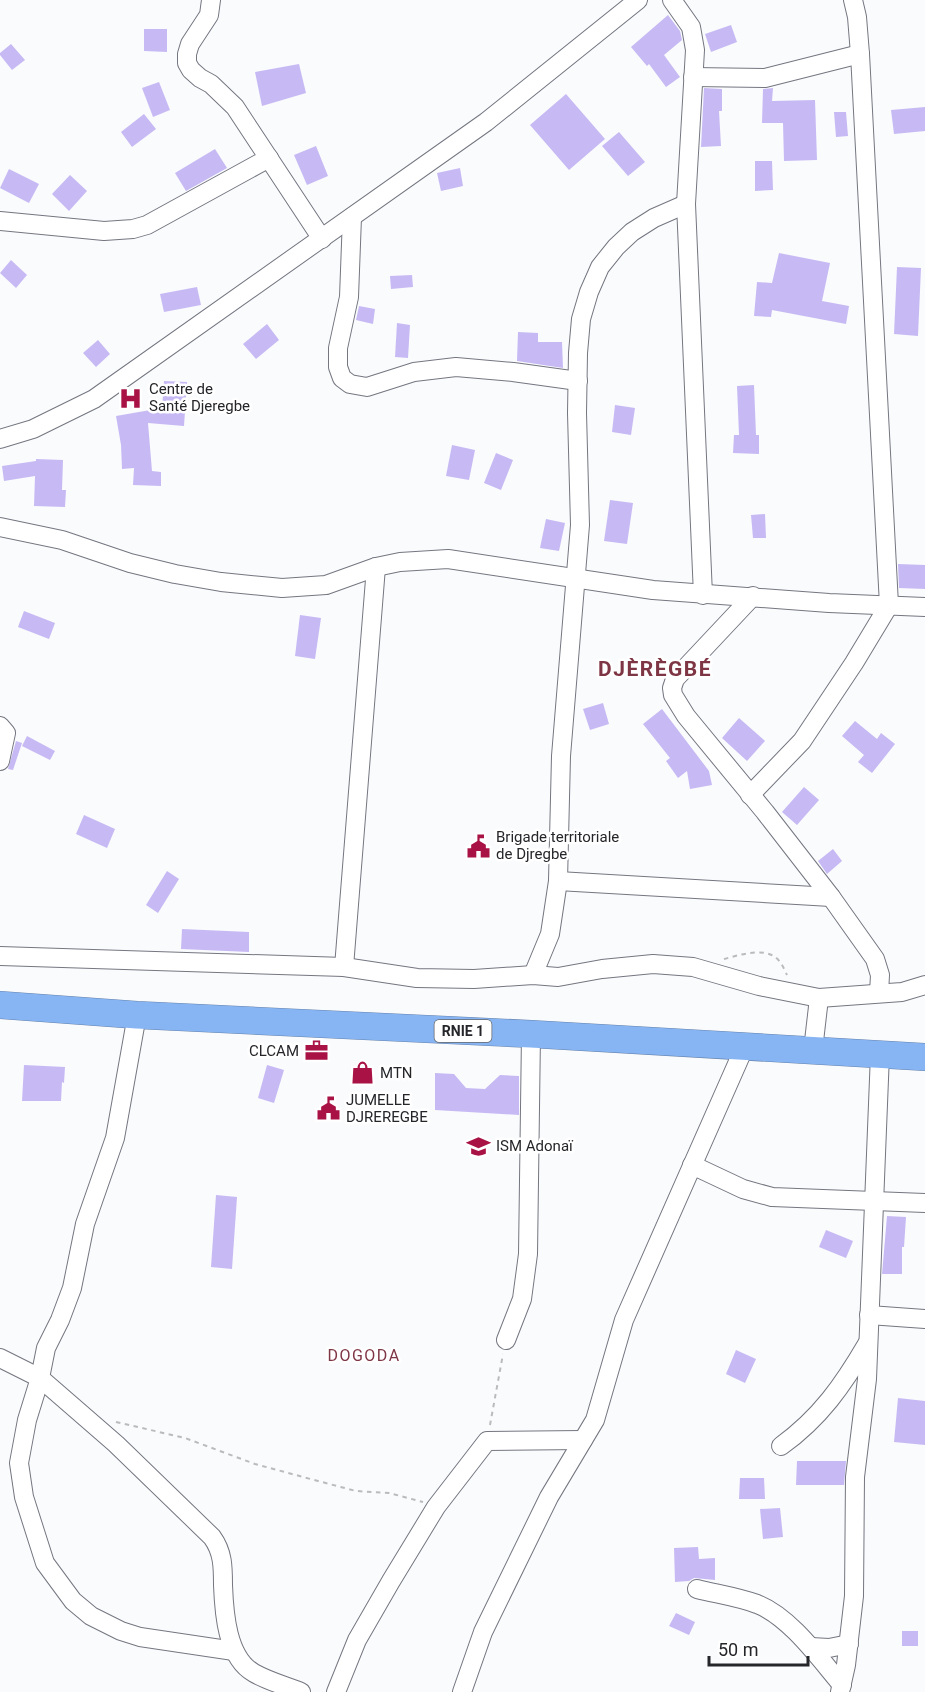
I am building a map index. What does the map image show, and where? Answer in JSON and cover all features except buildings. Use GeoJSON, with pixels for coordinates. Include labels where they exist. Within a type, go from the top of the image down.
{"type":"FeatureCollection","features":[{"type":"Feature","properties":{"kind":"highway","name":"RNIE 1"},"geometry":{"type":"LineString","coordinates":[[0,1005],[137,1015],[531,1034],[925,1057]]}},
{"type":"Feature","properties":{"kind":"street"},"geometry":{"type":"LineString","coordinates":[[211,0],[209,15],[190,44],[187,63],[191,70],[222,92],[235,106],[322,239]]}},
{"type":"Feature","properties":{"kind":"street"},"geometry":{"type":"LineString","coordinates":[[0,439],[33,429],[94,399],[486,122],[638,0]]}},
{"type":"Feature","properties":{"kind":"street"},"geometry":{"type":"LineString","coordinates":[[672,0],[691,27],[695,50],[686,204],[704,595]]}},
{"type":"Feature","properties":{"kind":"street"},"geometry":{"type":"LineString","coordinates":[[750,795],[802,741],[889,605],[860,54],[854,0]]}},
{"type":"Feature","properties":{"kind":"street"},"geometry":{"type":"LineString","coordinates":[[693,76],[765,78],[860,54]]}},
{"type":"Feature","properties":{"kind":"street"},"geometry":{"type":"LineString","coordinates":[[0,221],[104,231],[133,229],[147,225],[269,158]]}},
{"type":"Feature","properties":{"kind":"street"},"geometry":{"type":"LineString","coordinates":[[533,975],[550,934],[558,881],[561,756],[580,525],[578,381],[582,319],[588,292],[600,267],[616,247],[632,232],[654,218],[686,204]]}},
{"type":"Feature","properties":{"kind":"street"},"geometry":{"type":"LineString","coordinates":[[352,217],[349,297],[338,348],[338,367],[342,378],[350,384],[367,387],[414,372],[456,367],[578,381]]}},
{"type":"Feature","properties":{"kind":"street"},"geometry":{"type":"LineString","coordinates":[[0,527],[62,540],[130,563],[175,574],[221,582],[282,588],[311,587],[376,567],[424,559],[448,560],[653,590],[704,595],[925,607]]}},
{"type":"Feature","properties":{"kind":"street"},"geometry":{"type":"LineString","coordinates":[[344,967],[376,567]]}},
{"type":"Feature","properties":{"kind":"street"},"geometry":{"type":"LineString","coordinates":[[753,596],[675,679],[672,688],[673,695],[686,716],[831,897],[875,959],[880,975],[879,993]]}},
{"type":"Feature","properties":{"kind":"street"},"geometry":{"type":"LineString","coordinates":[[0,726],[6,733],[0,761]]}},
{"type":"Feature","properties":{"kind":"street"},"geometry":{"type":"LineString","coordinates":[[558,881],[831,897]]}},
{"type":"Feature","properties":{"kind":"street"},"geometry":{"type":"LineString","coordinates":[[0,956],[344,967],[417,978],[474,979],[533,975],[558,977],[602,969],[653,964],[693,967],[738,981],[819,998],[902,992],[925,985]]}},
{"type":"Feature","properties":{"kind":"street"},"geometry":{"type":"LineString","coordinates":[[813,1050],[819,998]]}},
{"type":"Feature","properties":{"kind":"street"},"geometry":{"type":"LineString","coordinates":[[137,1015],[116,1138],[85,1224],[72,1288],[46,1348],[40,1378],[27,1420],[19,1463],[24,1497],[45,1563],[73,1601],[91,1616],[121,1631],[140,1636],[234,1651]]}},
{"type":"Feature","properties":{"kind":"street"},"geometry":{"type":"LineString","coordinates":[[506,1340],[522,1299],[528,1254],[531,1034]]}},
{"type":"Feature","properties":{"kind":"street"},"geometry":{"type":"LineString","coordinates":[[462,1692],[483,1632],[549,1497],[595,1420],[624,1320],[745,1047]]}},
{"type":"Feature","properties":{"kind":"street"},"geometry":{"type":"LineString","coordinates":[[841,1688],[854,1596],[855,1477],[867,1379],[880,1054]]}},
{"type":"Feature","properties":{"kind":"street"},"geometry":{"type":"LineString","coordinates":[[692,1165],[743,1189],[772,1197],[925,1203]]}},
{"type":"Feature","properties":{"kind":"street"},"geometry":{"type":"LineString","coordinates":[[869,1315],[925,1319]]}},
{"type":"Feature","properties":{"kind":"street"},"geometry":{"type":"LineString","coordinates":[[781,1446],[801,1432],[820,1413],[848,1378],[868,1343]]}},
{"type":"Feature","properties":{"kind":"street"},"geometry":{"type":"LineString","coordinates":[[0,1358],[40,1378],[116,1444],[212,1537],[219,1546],[222,1558],[224,1591],[234,1651],[238,1660],[254,1673],[301,1692]]}},
{"type":"Feature","properties":{"kind":"street"},"geometry":{"type":"LineString","coordinates":[[336,1692],[357,1640],[436,1507],[487,1441],[583,1440]]}},
{"type":"Feature","properties":{"kind":"street"},"geometry":{"type":"LineString","coordinates":[[698,1589],[757,1604],[777,1615],[811,1647],[841,1688]]}},
{"type":"Feature","properties":{"kind":"street"},"geometry":{"type":"LineString","coordinates":[[811,1647],[829,1648],[849,1644]]}},
{"type":"Feature","properties":{"kind":"path"},"geometry":{"type":"LineString","coordinates":[[724,959],[762,952],[772,955],[779,960],[797,993]]}},
{"type":"Feature","properties":{"kind":"path"},"geometry":{"type":"LineString","coordinates":[[487,1441],[506,1340]]}},
{"type":"Feature","properties":{"kind":"path"},"geometry":{"type":"LineString","coordinates":[[113,1421],[185,1438],[255,1464],[356,1491],[389,1493],[436,1507]]}},
{"type":"Feature","properties":{"kind":"place","name":"Centre de Santé Djeregbe"},"geometry":{"type":"Point","coordinates":[131,398]}},
{"type":"Feature","properties":{"kind":"place","name":"Brigade territoriale de Djregbe"},"geometry":{"type":"Point","coordinates":[478,846]}},
{"type":"Feature","properties":{"kind":"place","name":"CLCAM"},"geometry":{"type":"Point","coordinates":[317,1051]}},
{"type":"Feature","properties":{"kind":"place","name":"MTN"},"geometry":{"type":"Point","coordinates":[362,1073]}},
{"type":"Feature","properties":{"kind":"place","name":"JUMELLE DJREREGBE"},"geometry":{"type":"Point","coordinates":[328,1109]}},
{"type":"Feature","properties":{"kind":"place","name":"ISM Adonaï"},"geometry":{"type":"Point","coordinates":[478,1146]}},
{"type":"Feature","properties":{"kind":"district","name":"DJÈRÈGBÉ"},"geometry":{"type":"Point","coordinates":[655,669]}},
{"type":"Feature","properties":{"kind":"district","name":"DOGODA"},"geometry":{"type":"Point","coordinates":[364,1355]}}]}
